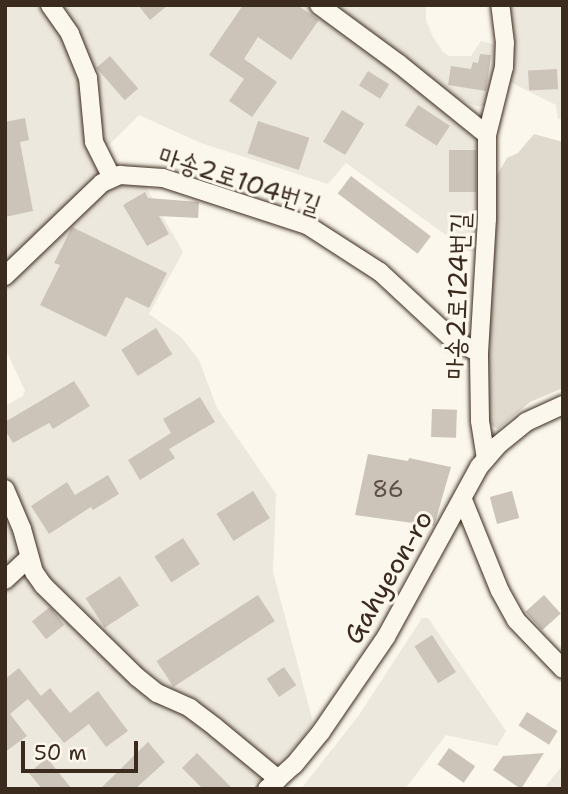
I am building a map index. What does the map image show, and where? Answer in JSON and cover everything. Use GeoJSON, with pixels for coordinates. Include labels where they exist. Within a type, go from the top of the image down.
{"type":"FeatureCollection","features":[{"type":"Feature","properties":{"kind":"street"},"geometry":{"type":"LineString","coordinates":[[5,276],[87,197],[112,178],[94,142],[88,78],[70,34],[50,5]]}},
{"type":"Feature","properties":{"kind":"street"},"geometry":{"type":"LineString","coordinates":[[319,5],[399,64],[487,135]]}},
{"type":"Feature","properties":{"kind":"street","name":"마송2로124번길"},"geometry":{"type":"LineString","coordinates":[[486,459],[480,420],[479,353],[487,206],[487,135],[504,67],[505,43],[500,5]]}},
{"type":"Feature","properties":{"kind":"street","name":"마송2로104번길"},"geometry":{"type":"LineString","coordinates":[[112,178],[136,174],[163,178],[307,225],[380,272],[452,338],[479,353]]}},
{"type":"Feature","properties":{"kind":"street","name":"Gahyeon-ro"},"geometry":{"type":"LineString","coordinates":[[272,784],[321,732],[386,637],[486,459],[526,422],[563,405]]}},
{"type":"Feature","properties":{"kind":"street"},"geometry":{"type":"LineString","coordinates":[[5,489],[22,529],[29,558],[43,585],[137,677],[158,693],[190,708],[207,721],[272,784]]}},
{"type":"Feature","properties":{"kind":"street"},"geometry":{"type":"LineString","coordinates":[[463,500],[500,591],[516,620],[563,669]]}},
{"type":"Feature","properties":{"kind":"street"},"geometry":{"type":"LineString","coordinates":[[5,580],[29,558]]}},
{"type":"Feature","properties":{"kind":"shaded area"},"geometry":{"type":"Polygon","coordinates":[[[5,5],[44,5],[55,21],[80,75],[99,170],[92,185],[5,270],[5,5]]]}},
{"type":"Feature","properties":{"kind":"shaded area"},"geometry":{"type":"Polygon","coordinates":[[[58,5],[307,5],[457,119],[476,138],[481,146],[478,252],[468,251],[346,163],[328,184],[201,143],[139,115],[105,149],[58,5]]]}},
{"type":"Feature","properties":{"kind":"shaded area"},"geometry":{"type":"Polygon","coordinates":[[[335,5],[426,5],[426,20],[432,35],[442,51],[449,56],[471,56],[481,41],[496,45],[499,51],[490,98],[485,106],[476,106],[457,99],[335,5]]]}},
{"type":"Feature","properties":{"kind":"shaded area"},"geometry":{"type":"Polygon","coordinates":[[[505,5],[563,5],[563,119],[558,119],[556,105],[508,81],[505,5]]]}},
{"type":"Feature","properties":{"kind":"shaded area"},"geometry":{"type":"Polygon","coordinates":[[[534,134],[563,142],[563,388],[530,402],[498,429],[488,423],[485,355],[496,177],[507,158],[518,153],[534,134]]]}},
{"type":"Feature","properties":{"kind":"shaded area"},"geometry":{"type":"Polygon","coordinates":[[[142,180],[183,252],[149,314],[181,337],[199,360],[217,408],[276,494],[273,572],[313,722],[303,739],[249,789],[5,789],[5,406],[23,396],[25,391],[5,348],[5,285],[103,188],[142,180]]]}},
{"type":"Feature","properties":{"kind":"shaded area"},"geometry":{"type":"Polygon","coordinates":[[[422,618],[428,618],[506,731],[497,746],[446,735],[405,789],[301,789],[359,715],[422,618]]]}},
{"type":"Feature","properties":{"kind":"shaded area"},"geometry":{"type":"Polygon","coordinates":[[[563,765],[563,789],[543,789],[563,765]]]}},
{"type":"Feature","properties":{"kind":"building"},"geometry":{"type":"Polygon","coordinates":[[[138,5],[168,5],[150,20],[138,5]]]}},
{"type":"Feature","properties":{"kind":"building"},"geometry":{"type":"Polygon","coordinates":[[[243,5],[297,5],[319,20],[291,60],[258,37],[244,59],[277,82],[252,117],[229,101],[244,79],[209,55],[243,5]]]}},
{"type":"Feature","properties":{"kind":"building"},"geometry":{"type":"Polygon","coordinates":[[[480,54],[491,55],[486,91],[448,85],[451,66],[471,69],[473,62],[478,63],[480,54]]]}},
{"type":"Feature","properties":{"kind":"building"},"geometry":{"type":"Polygon","coordinates":[[[110,56],[138,88],[125,100],[96,68],[110,56]]]}},
{"type":"Feature","properties":{"kind":"building"},"geometry":{"type":"Polygon","coordinates":[[[557,69],[558,89],[529,90],[528,71],[557,69]]]}},
{"type":"Feature","properties":{"kind":"building"},"geometry":{"type":"Polygon","coordinates":[[[368,71],[389,84],[380,99],[359,85],[368,71]]]}},
{"type":"Feature","properties":{"kind":"building"},"geometry":{"type":"Polygon","coordinates":[[[418,105],[450,126],[437,146],[405,125],[418,105]]]}},
{"type":"Feature","properties":{"kind":"building"},"geometry":{"type":"Polygon","coordinates":[[[342,110],[364,123],[345,155],[323,142],[342,110]]]}},
{"type":"Feature","properties":{"kind":"building"},"geometry":{"type":"Polygon","coordinates":[[[25,118],[29,140],[20,142],[33,211],[5,217],[5,122],[25,118]]]}},
{"type":"Feature","properties":{"kind":"building"},"geometry":{"type":"Polygon","coordinates":[[[258,121],[309,138],[299,170],[247,153],[258,121]]]}},
{"type":"Feature","properties":{"kind":"building"},"geometry":{"type":"Polygon","coordinates":[[[449,150],[476,150],[476,192],[449,192],[449,150]]]}},
{"type":"Feature","properties":{"kind":"building"},"geometry":{"type":"Polygon","coordinates":[[[351,176],[431,236],[418,254],[338,194],[351,176]]]}},
{"type":"Feature","properties":{"kind":"building"},"geometry":{"type":"Polygon","coordinates":[[[145,192],[148,198],[199,202],[198,218],[159,216],[169,234],[147,246],[123,205],[145,192]]]}},
{"type":"Feature","properties":{"kind":"building"},"geometry":{"type":"Polygon","coordinates":[[[72,227],[167,273],[149,308],[126,297],[106,337],[40,305],[60,265],[54,263],[72,227]]]}},
{"type":"Feature","properties":{"kind":"building"},"geometry":{"type":"Polygon","coordinates":[[[156,328],[172,354],[138,376],[121,350],[156,328]]]}},
{"type":"Feature","properties":{"kind":"building"},"geometry":{"type":"Polygon","coordinates":[[[74,381],[90,406],[53,429],[49,423],[13,443],[5,430],[5,422],[74,381]]]}},
{"type":"Feature","properties":{"kind":"building"},"geometry":{"type":"Polygon","coordinates":[[[200,397],[215,422],[169,449],[175,458],[140,480],[128,460],[171,433],[163,419],[200,397]]]}},
{"type":"Feature","properties":{"kind":"building"},"geometry":{"type":"Polygon","coordinates":[[[432,409],[457,410],[456,438],[431,437],[432,409]]]}},
{"type":"Feature","properties":{"kind":"building"},"geometry":{"type":"Polygon","coordinates":[[[368,454],[408,461],[409,458],[451,467],[434,526],[355,515],[368,454]]]}},
{"type":"Feature","properties":{"kind":"building"},"geometry":{"type":"Polygon","coordinates":[[[108,475],[119,494],[93,510],[91,507],[49,534],[31,506],[67,482],[75,495],[108,475]]]}},
{"type":"Feature","properties":{"kind":"building"},"geometry":{"type":"Polygon","coordinates":[[[253,491],[270,518],[233,541],[217,514],[253,491]]]}},
{"type":"Feature","properties":{"kind":"building"},"geometry":{"type":"Polygon","coordinates":[[[512,491],[519,518],[497,524],[490,497],[512,491]]]}},
{"type":"Feature","properties":{"kind":"building"},"geometry":{"type":"Polygon","coordinates":[[[183,538],[200,564],[171,583],[154,557],[183,538]]]}},
{"type":"Feature","properties":{"kind":"building"},"geometry":{"type":"Polygon","coordinates":[[[120,576],[139,605],[105,628],[86,598],[120,576]]]}},
{"type":"Feature","properties":{"kind":"building"},"geometry":{"type":"Polygon","coordinates":[[[258,595],[275,621],[173,687],[157,661],[258,595]]]}},
{"type":"Feature","properties":{"kind":"building"},"geometry":{"type":"Polygon","coordinates":[[[544,595],[561,614],[542,630],[525,612],[544,595]]]}},
{"type":"Feature","properties":{"kind":"building"},"geometry":{"type":"Polygon","coordinates":[[[50,607],[64,625],[46,639],[32,621],[50,607]]]}},
{"type":"Feature","properties":{"kind":"building"},"geometry":{"type":"Polygon","coordinates":[[[432,635],[456,672],[438,683],[414,646],[432,635]]]}},
{"type":"Feature","properties":{"kind":"building"},"geometry":{"type":"Polygon","coordinates":[[[284,667],[296,685],[279,697],[267,679],[284,667]]]}},
{"type":"Feature","properties":{"kind":"building"},"geometry":{"type":"Polygon","coordinates":[[[19,668],[41,696],[50,688],[70,713],[98,691],[128,731],[106,747],[89,724],[64,743],[28,699],[10,714],[27,736],[5,752],[5,679],[19,668]]]}},
{"type":"Feature","properties":{"kind":"building"},"geometry":{"type":"Polygon","coordinates":[[[527,712],[558,731],[549,745],[519,726],[527,712]]]}},
{"type":"Feature","properties":{"kind":"building"},"geometry":{"type":"Polygon","coordinates":[[[148,742],[165,762],[135,789],[100,789],[148,742]]]}},
{"type":"Feature","properties":{"kind":"building"},"geometry":{"type":"Polygon","coordinates":[[[449,748],[475,766],[464,783],[438,764],[449,748]]]}},
{"type":"Feature","properties":{"kind":"building"},"geometry":{"type":"Polygon","coordinates":[[[197,753],[233,789],[203,789],[182,768],[197,753]]]}},
{"type":"Feature","properties":{"kind":"building"},"geometry":{"type":"Polygon","coordinates":[[[544,753],[521,789],[493,770],[503,756],[544,753]]]}},
{"type":"Feature","properties":{"kind":"building"},"geometry":{"type":"Polygon","coordinates":[[[47,758],[72,789],[42,789],[29,773],[47,758]]]}}]}
